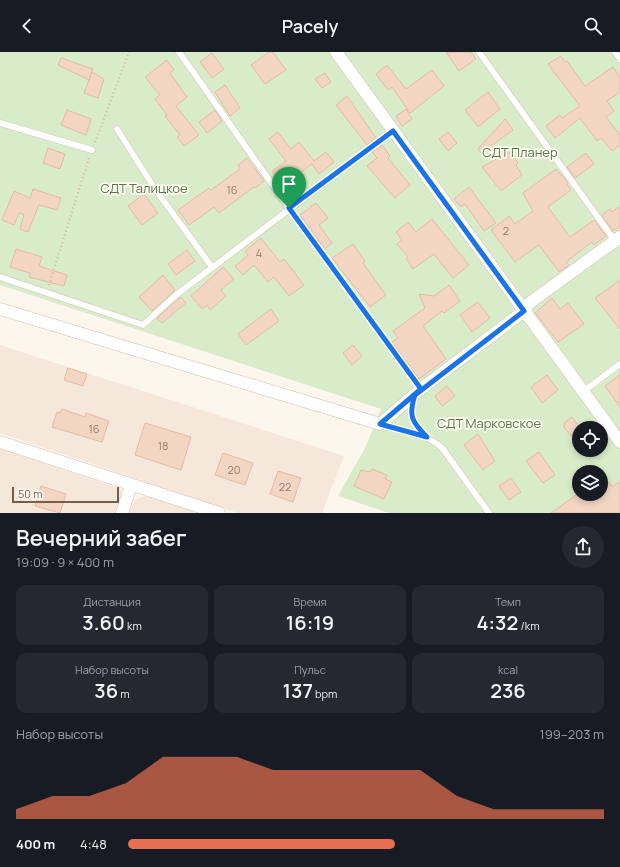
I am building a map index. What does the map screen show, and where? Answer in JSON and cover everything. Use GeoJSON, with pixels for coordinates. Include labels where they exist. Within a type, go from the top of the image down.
{"type":"FeatureCollection","features":[{"type":"Feature","properties":{"kind":"street"},"geometry":{"type":"LineString","coordinates":[[336,52],[620,442]]}},
{"type":"Feature","properties":{"kind":"street"},"geometry":{"type":"LineString","coordinates":[[0,309],[380,424],[418,392],[524,311],[528,304],[617,239]]}},
{"type":"Feature","properties":{"kind":"street"},"geometry":{"type":"LineString","coordinates":[[0,442],[219,513]]}},
{"type":"Feature","properties":{"kind":"street"},"geometry":{"type":"LineString","coordinates":[[122,513],[131,485]]}},
{"type":"Feature","properties":{"kind":"lane"},"geometry":{"type":"LineString","coordinates":[[179,52],[418,392],[411,407],[411,416],[416,425],[427,437]]}},
{"type":"Feature","properties":{"kind":"lane"},"geometry":{"type":"LineString","coordinates":[[479,52],[617,239]]}},
{"type":"Feature","properties":{"kind":"lane"},"geometry":{"type":"LineString","coordinates":[[615,52],[620,59]]}},
{"type":"Feature","properties":{"kind":"lane"},"geometry":{"type":"LineString","coordinates":[[0,123],[92,150]]}},
{"type":"Feature","properties":{"kind":"lane"},"geometry":{"type":"LineString","coordinates":[[117,129],[154,189],[212,267]]}},
{"type":"Feature","properties":{"kind":"lane"},"geometry":{"type":"LineString","coordinates":[[0,277],[143,325],[176,295],[212,267],[393,131]]}},
{"type":"Feature","properties":{"kind":"lane"},"geometry":{"type":"LineString","coordinates":[[584,391],[620,364]]}},
{"type":"Feature","properties":{"kind":"lane"},"geometry":{"type":"LineString","coordinates":[[380,424],[427,437],[436,442],[443,449],[489,513]]}},
{"type":"Feature","properties":{"kind":"path"},"geometry":{"type":"LineString","coordinates":[[46,293],[92,150],[128,52]]}},
{"type":"Feature","properties":{"kind":"shaded area"},"geometry":{"type":"Polygon","coordinates":[[[0,345],[344,456],[322,513],[238,513],[0,433],[0,345]]]}},
{"type":"Feature","properties":{"kind":"shaded area"},"geometry":{"type":"Polygon","coordinates":[[[0,448],[120,489],[123,494],[118,513],[0,513],[0,448]]]}},
{"type":"Feature","properties":{"kind":"shaded area"},"geometry":{"type":"Polygon","coordinates":[[[144,496],[198,513],[129,513],[135,500],[144,496]]]}},
{"type":"Feature","properties":{"kind":"green space"},"geometry":{"type":"Polygon","coordinates":[[[0,52],[620,52],[620,513],[389,513],[338,496],[365,448],[381,409],[0,285],[0,52]]]}},
{"type":"Feature","properties":{"kind":"building"},"geometry":{"type":"Polygon","coordinates":[[[269,52],[273,52],[286,70],[265,84],[251,65],[269,52]]]}},
{"type":"Feature","properties":{"kind":"building"},"geometry":{"type":"Polygon","coordinates":[[[446,52],[471,52],[476,59],[459,71],[446,52]]]}},
{"type":"Feature","properties":{"kind":"building"},"geometry":{"type":"Polygon","coordinates":[[[212,53],[224,69],[212,78],[200,62],[212,53]]]}},
{"type":"Feature","properties":{"kind":"building"},"geometry":{"type":"Polygon","coordinates":[[[561,56],[565,62],[567,61],[585,86],[613,67],[620,77],[620,92],[607,101],[614,111],[606,117],[620,135],[620,145],[612,151],[601,138],[597,141],[580,118],[555,138],[546,126],[560,115],[562,118],[580,106],[548,64],[561,56]]]}},
{"type":"Feature","properties":{"kind":"building"},"geometry":{"type":"Polygon","coordinates":[[[61,58],[93,69],[89,80],[58,65],[61,58]]]}},
{"type":"Feature","properties":{"kind":"building"},"geometry":{"type":"Polygon","coordinates":[[[167,60],[174,70],[170,73],[187,97],[176,106],[199,135],[184,146],[177,137],[180,135],[165,116],[167,115],[155,99],[160,95],[145,77],[167,60]]]}},
{"type":"Feature","properties":{"kind":"building"},"geometry":{"type":"Polygon","coordinates":[[[387,65],[406,89],[432,70],[444,86],[410,113],[392,87],[388,90],[376,74],[387,65]]]}},
{"type":"Feature","properties":{"kind":"building"},"geometry":{"type":"Polygon","coordinates":[[[92,72],[104,79],[98,98],[84,93],[92,72]]]}},
{"type":"Feature","properties":{"kind":"building"},"geometry":{"type":"Polygon","coordinates":[[[325,73],[331,82],[322,88],[315,79],[325,73]]]}},
{"type":"Feature","properties":{"kind":"building"},"geometry":{"type":"Polygon","coordinates":[[[225,85],[240,108],[230,116],[215,92],[225,85]]]}},
{"type":"Feature","properties":{"kind":"building"},"geometry":{"type":"Polygon","coordinates":[[[488,92],[500,109],[478,127],[465,110],[488,92]]]}},
{"type":"Feature","properties":{"kind":"building"},"geometry":{"type":"Polygon","coordinates":[[[347,96],[376,138],[367,145],[336,105],[347,96]]]}},
{"type":"Feature","properties":{"kind":"building"},"geometry":{"type":"Polygon","coordinates":[[[406,109],[412,119],[402,126],[396,116],[406,109]]]}},
{"type":"Feature","properties":{"kind":"building"},"geometry":{"type":"Polygon","coordinates":[[[67,110],[91,119],[86,135],[61,125],[67,110]]]}},
{"type":"Feature","properties":{"kind":"building"},"geometry":{"type":"Polygon","coordinates":[[[215,110],[222,121],[207,133],[199,122],[215,110]]]}},
{"type":"Feature","properties":{"kind":"building"},"geometry":{"type":"Polygon","coordinates":[[[505,119],[513,130],[481,153],[478,149],[505,119]]]}},
{"type":"Feature","properties":{"kind":"building"},"geometry":{"type":"Polygon","coordinates":[[[278,132],[291,149],[299,142],[314,161],[326,152],[334,162],[319,174],[312,164],[283,186],[272,171],[286,161],[269,139],[278,132]]]}},
{"type":"Feature","properties":{"kind":"building"},"geometry":{"type":"Polygon","coordinates":[[[448,132],[457,143],[448,151],[439,139],[448,132]]]}},
{"type":"Feature","properties":{"kind":"building"},"geometry":{"type":"Polygon","coordinates":[[[382,145],[390,156],[388,158],[410,185],[395,198],[367,166],[377,158],[372,152],[382,145]]]}},
{"type":"Feature","properties":{"kind":"building"},"geometry":{"type":"Polygon","coordinates":[[[48,148],[65,154],[60,169],[43,163],[48,148]]]}},
{"type":"Feature","properties":{"kind":"building"},"geometry":{"type":"Polygon","coordinates":[[[509,152],[518,163],[516,165],[522,175],[501,191],[482,167],[509,152]]]}},
{"type":"Feature","properties":{"kind":"building"},"geometry":{"type":"Polygon","coordinates":[[[586,153],[594,164],[575,178],[567,167],[586,153]]]}},
{"type":"Feature","properties":{"kind":"building"},"geometry":{"type":"Polygon","coordinates":[[[247,158],[264,181],[219,213],[214,207],[189,225],[178,210],[209,188],[211,190],[240,169],[238,165],[247,158]]]}},
{"type":"Feature","properties":{"kind":"building"},"geometry":{"type":"Polygon","coordinates":[[[556,169],[568,183],[567,184],[571,190],[548,207],[570,237],[594,220],[606,236],[594,245],[592,242],[566,262],[569,265],[559,272],[539,245],[515,262],[491,230],[509,216],[515,224],[533,211],[523,193],[556,169]]]}},
{"type":"Feature","properties":{"kind":"building"},"geometry":{"type":"Polygon","coordinates":[[[469,187],[496,223],[484,231],[465,204],[461,207],[454,199],[469,187]]]}},
{"type":"Feature","properties":{"kind":"building"},"geometry":{"type":"Polygon","coordinates":[[[33,189],[61,198],[57,210],[39,205],[28,232],[20,229],[24,215],[19,213],[14,225],[2,220],[14,191],[30,198],[33,189]]]}},
{"type":"Feature","properties":{"kind":"building"},"geometry":{"type":"Polygon","coordinates":[[[144,194],[158,213],[142,225],[128,206],[144,194]]]}},
{"type":"Feature","properties":{"kind":"building"},"geometry":{"type":"Polygon","coordinates":[[[316,203],[328,218],[319,225],[332,243],[325,249],[300,215],[316,203]]]}},
{"type":"Feature","properties":{"kind":"building"},"geometry":{"type":"Polygon","coordinates":[[[620,206],[620,226],[613,231],[602,215],[610,209],[612,212],[620,206]]]}},
{"type":"Feature","properties":{"kind":"building"},"geometry":{"type":"Polygon","coordinates":[[[432,219],[469,265],[453,278],[434,254],[413,269],[406,258],[408,257],[397,244],[402,240],[396,232],[408,222],[416,232],[432,219]]]}},
{"type":"Feature","properties":{"kind":"building"},"geometry":{"type":"Polygon","coordinates":[[[261,238],[280,262],[284,259],[304,285],[289,296],[274,277],[268,282],[254,265],[243,275],[235,266],[248,255],[245,251],[261,238]]]}},
{"type":"Feature","properties":{"kind":"building"},"geometry":{"type":"Polygon","coordinates":[[[353,244],[365,261],[363,263],[386,295],[370,307],[332,258],[353,244]]]}},
{"type":"Feature","properties":{"kind":"building"},"geometry":{"type":"Polygon","coordinates":[[[16,249],[42,257],[39,266],[67,275],[64,286],[29,277],[30,273],[10,267],[16,249]]]}},
{"type":"Feature","properties":{"kind":"building"},"geometry":{"type":"Polygon","coordinates":[[[187,250],[195,261],[176,275],[168,264],[187,250]]]}},
{"type":"Feature","properties":{"kind":"building"},"geometry":{"type":"Polygon","coordinates":[[[223,267],[234,279],[221,290],[226,296],[210,310],[207,305],[202,309],[191,296],[223,267]]]}},
{"type":"Feature","properties":{"kind":"building"},"geometry":{"type":"Polygon","coordinates":[[[163,275],[175,290],[152,311],[139,297],[163,275]]]}},
{"type":"Feature","properties":{"kind":"building"},"geometry":{"type":"Polygon","coordinates":[[[620,280],[620,329],[595,298],[620,280]]]}},
{"type":"Feature","properties":{"kind":"building"},"geometry":{"type":"Polygon","coordinates":[[[449,285],[460,301],[444,313],[442,311],[423,326],[446,359],[419,379],[392,342],[398,338],[393,331],[425,308],[419,294],[434,296],[449,285]]]}},
{"type":"Feature","properties":{"kind":"building"},"geometry":{"type":"Polygon","coordinates":[[[181,297],[186,303],[162,323],[157,318],[181,297]]]}},
{"type":"Feature","properties":{"kind":"building"},"geometry":{"type":"Polygon","coordinates":[[[552,298],[560,309],[568,303],[584,324],[558,342],[535,313],[552,298]]]}},
{"type":"Feature","properties":{"kind":"building"},"geometry":{"type":"Polygon","coordinates":[[[478,302],[490,318],[472,332],[460,315],[478,302]]]}},
{"type":"Feature","properties":{"kind":"building"},"geometry":{"type":"Polygon","coordinates":[[[271,309],[279,321],[246,345],[238,334],[271,309]]]}},
{"type":"Feature","properties":{"kind":"building"},"geometry":{"type":"Polygon","coordinates":[[[353,345],[362,356],[352,365],[343,353],[353,345]]]}},
{"type":"Feature","properties":{"kind":"building"},"geometry":{"type":"Polygon","coordinates":[[[68,368],[87,374],[83,386],[64,380],[68,368]]]}},
{"type":"Feature","properties":{"kind":"building"},"geometry":{"type":"Polygon","coordinates":[[[547,375],[558,390],[542,403],[531,387],[547,375]]]}},
{"type":"Feature","properties":{"kind":"building"},"geometry":{"type":"Polygon","coordinates":[[[620,375],[620,407],[605,386],[620,375]]]}},
{"type":"Feature","properties":{"kind":"building"},"geometry":{"type":"Polygon","coordinates":[[[447,386],[455,396],[442,406],[435,396],[447,386]]]}},
{"type":"Feature","properties":{"kind":"building"},"geometry":{"type":"Polygon","coordinates":[[[62,409],[85,417],[86,413],[109,421],[102,442],[52,427],[57,412],[60,413],[62,409]]]}},
{"type":"Feature","properties":{"kind":"building"},"geometry":{"type":"Polygon","coordinates":[[[572,417],[575,421],[572,421],[571,436],[564,427],[564,423],[572,417]]]}},
{"type":"Feature","properties":{"kind":"building"},"geometry":{"type":"Polygon","coordinates":[[[145,423],[191,437],[181,470],[135,455],[145,423]]]}},
{"type":"Feature","properties":{"kind":"building"},"geometry":{"type":"Polygon","coordinates":[[[478,434],[495,461],[483,470],[464,445],[478,434]]]}},
{"type":"Feature","properties":{"kind":"building"},"geometry":{"type":"Polygon","coordinates":[[[539,452],[555,475],[543,483],[526,461],[539,452]]]}},
{"type":"Feature","properties":{"kind":"building"},"geometry":{"type":"Polygon","coordinates":[[[223,453],[253,463],[245,485],[215,475],[223,453]]]}},
{"type":"Feature","properties":{"kind":"building"},"geometry":{"type":"Polygon","coordinates":[[[372,469],[387,475],[385,479],[392,482],[384,499],[354,486],[361,470],[370,472],[372,469]]]}},
{"type":"Feature","properties":{"kind":"building"},"geometry":{"type":"Polygon","coordinates":[[[278,471],[301,478],[293,502],[270,494],[278,471]]]}},
{"type":"Feature","properties":{"kind":"building"},"geometry":{"type":"Polygon","coordinates":[[[511,478],[521,492],[509,500],[499,486],[511,478]]]}},
{"type":"Feature","properties":{"kind":"building"},"geometry":{"type":"Polygon","coordinates":[[[620,481],[620,513],[551,513],[572,498],[572,501],[608,501],[608,482],[612,487],[620,481]]]}},
{"type":"Feature","properties":{"kind":"building"},"geometry":{"type":"Polygon","coordinates":[[[41,486],[66,494],[60,513],[35,506],[41,486]]]}},
{"type":"Feature","properties":{"kind":"route"},"geometry":{"type":"LineString","coordinates":[[393,131],[524,311],[415,395],[411,407],[411,416],[416,425],[427,437],[380,424],[421,389],[289,208],[393,131]]}},
{"type":"Feature","properties":{"kind":"park label","name":"СДТ Планер"},"geometry":{"type":"Point","coordinates":[520,152]}},
{"type":"Feature","properties":{"kind":"park label","name":"СДТ Талицкое"},"geometry":{"type":"Point","coordinates":[144,188]}},
{"type":"Feature","properties":{"kind":"park label","name":"СДТ Марковское"},"geometry":{"type":"Point","coordinates":[489,423]}}]}
